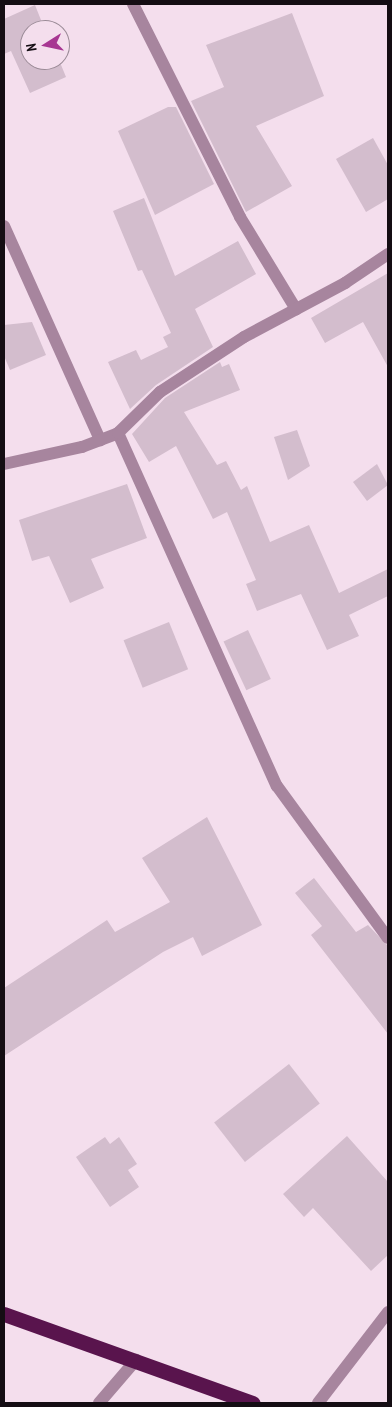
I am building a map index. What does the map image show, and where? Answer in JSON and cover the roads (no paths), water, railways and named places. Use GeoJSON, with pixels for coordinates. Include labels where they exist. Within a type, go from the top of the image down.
{"type":"FeatureCollection","features":[{"type":"Feature","properties":{"kind":"highway"},"geometry":{"type":"LineString","coordinates":[[4,1314],[253,1403]]}},
{"type":"Feature","properties":{"kind":"street"},"geometry":{"type":"LineString","coordinates":[[133,4],[240,217],[296,309]]}},
{"type":"Feature","properties":{"kind":"street"},"geometry":{"type":"LineString","coordinates":[[4,226],[100,440]]}},
{"type":"Feature","properties":{"kind":"street"},"geometry":{"type":"LineString","coordinates":[[4,464],[50,456],[118,433],[160,392],[388,254]]}},
{"type":"Feature","properties":{"kind":"street"},"geometry":{"type":"LineString","coordinates":[[118,433],[277,786],[388,938]]}},
{"type":"Feature","properties":{"kind":"street"},"geometry":{"type":"LineString","coordinates":[[318,1403],[388,1312]]}},
{"type":"Feature","properties":{"kind":"street"},"geometry":{"type":"LineString","coordinates":[[99,1403],[136,1360]]}}]}
